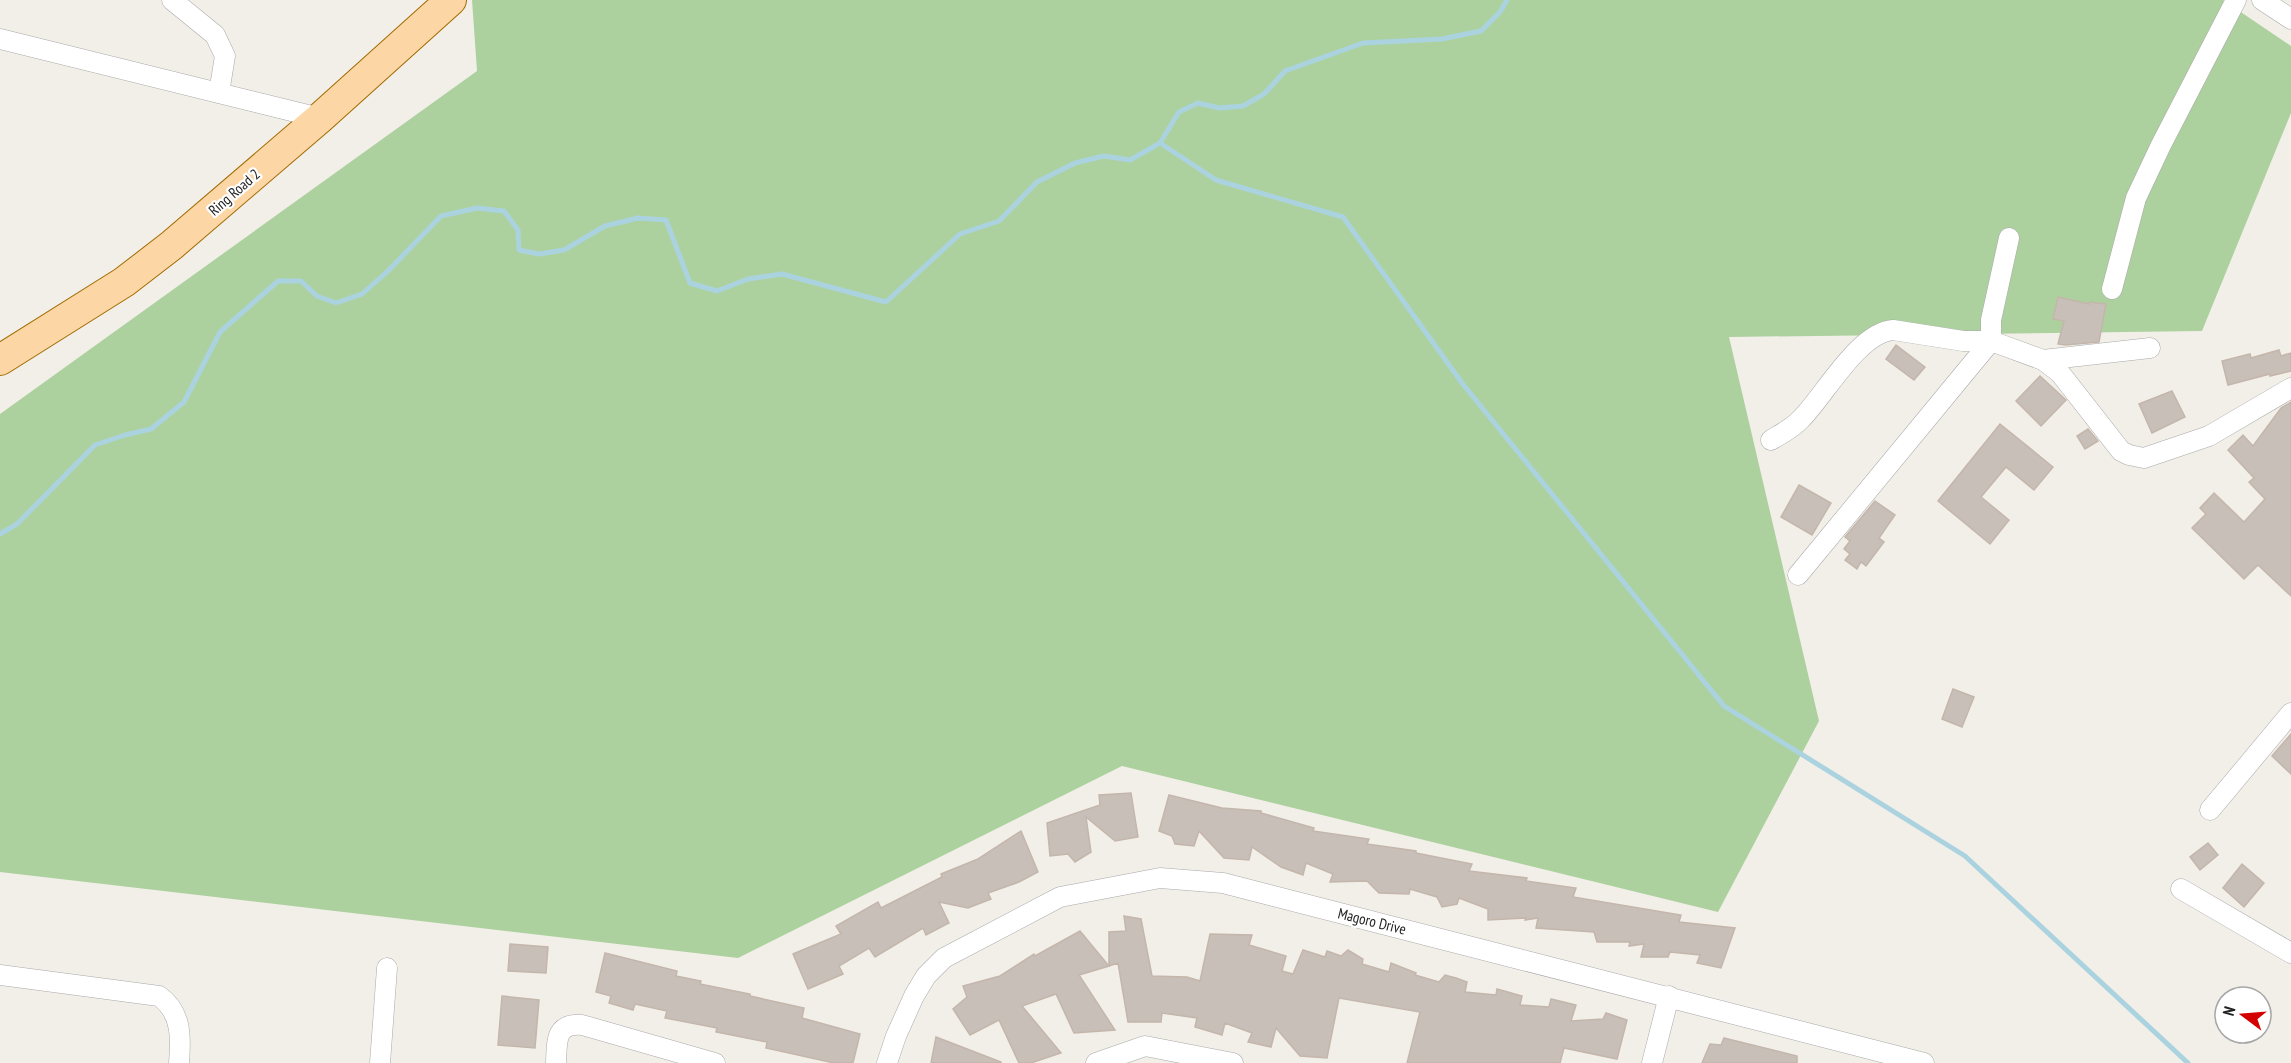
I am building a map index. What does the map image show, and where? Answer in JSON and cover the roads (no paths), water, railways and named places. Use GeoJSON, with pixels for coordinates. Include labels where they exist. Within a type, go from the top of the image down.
{"type":"FeatureCollection","features":[{"type":"Feature","properties":{"kind":"main road","name":"Ring Road 2"},"geometry":{"type":"LineString","coordinates":[[0,360],[123,282],[172,245],[321,118],[451,0]]}},
{"type":"Feature","properties":{"kind":"street"},"geometry":{"type":"LineString","coordinates":[[172,0],[215,35]]}},
{"type":"Feature","properties":{"kind":"street"},"geometry":{"type":"LineString","coordinates":[[193,0],[225,56],[219,93]]}},
{"type":"Feature","properties":{"kind":"street"},"geometry":{"type":"LineString","coordinates":[[2112,289],[2136,198],[2236,0]]}},
{"type":"Feature","properties":{"kind":"street"},"geometry":{"type":"LineString","coordinates":[[2262,0],[2291,19]]}},
{"type":"Feature","properties":{"kind":"street"},"geometry":{"type":"LineString","coordinates":[[0,39],[321,118]]}},
{"type":"Feature","properties":{"kind":"street"},"geometry":{"type":"LineString","coordinates":[[1798,575],[1991,341],[1991,320],[2009,238]]}},
{"type":"Feature","properties":{"kind":"street"},"geometry":{"type":"LineString","coordinates":[[1771,440],[1802,418],[1866,342],[1881,331],[1893,330],[1963,341],[1991,341],[2043,360],[2060,373],[2121,451],[2144,458],[2209,436],[2291,388]]}},
{"type":"Feature","properties":{"kind":"street"},"geometry":{"type":"LineString","coordinates":[[2043,360],[2150,348]]}},
{"type":"Feature","properties":{"kind":"street"},"geometry":{"type":"LineString","coordinates":[[2210,810],[2291,713]]}},
{"type":"Feature","properties":{"kind":"street","name":"Magoro Drive"},"geometry":{"type":"LineString","coordinates":[[887,1063],[914,996],[926,976],[944,958],[1060,897],[1160,878],[1223,883],[1924,1063]]}},
{"type":"Feature","properties":{"kind":"street"},"geometry":{"type":"LineString","coordinates":[[2181,889],[2291,953]]}},
{"type":"Feature","properties":{"kind":"street"},"geometry":{"type":"LineString","coordinates":[[380,1063],[387,968]]}},
{"type":"Feature","properties":{"kind":"street"},"geometry":{"type":"LineString","coordinates":[[0,981],[159,996],[170,1003],[179,1026],[179,1063]]}},
{"type":"Feature","properties":{"kind":"street"},"geometry":{"type":"LineString","coordinates":[[1652,1063],[1669,996]]}},
{"type":"Feature","properties":{"kind":"street"},"geometry":{"type":"LineString","coordinates":[[556,1063],[557,1040],[562,1029],[572,1024],[582,1024],[715,1063]]}},
{"type":"Feature","properties":{"kind":"street"},"geometry":{"type":"LineString","coordinates":[[1096,1063],[1145,1046],[1233,1063]]}},
{"type":"Feature","properties":{"kind":"waterway"},"geometry":{"type":"LineString","coordinates":[[0,534],[17,524],[95,445],[151,429],[184,402],[220,332],[278,281],[301,281],[317,296],[336,303],[362,294],[388,271],[441,216],[477,208],[504,211],[518,230],[519,250],[539,254],[564,250],[605,226],[638,218],[666,220],[690,283],[717,291],[748,279],[782,274],[886,302],[960,234],[999,221],[1037,182],[1075,163],[1104,156],[1130,160],[1160,143],[1179,112],[1198,103],[1219,108],[1243,106],[1264,94],[1285,71],[1363,43],[1442,39],[1481,31],[1500,12],[1507,0]]}},
{"type":"Feature","properties":{"kind":"waterway"},"geometry":{"type":"LineString","coordinates":[[1160,143],[1216,180],[1343,217],[1462,383],[1724,706],[1965,856],[2188,1063]]}}]}
